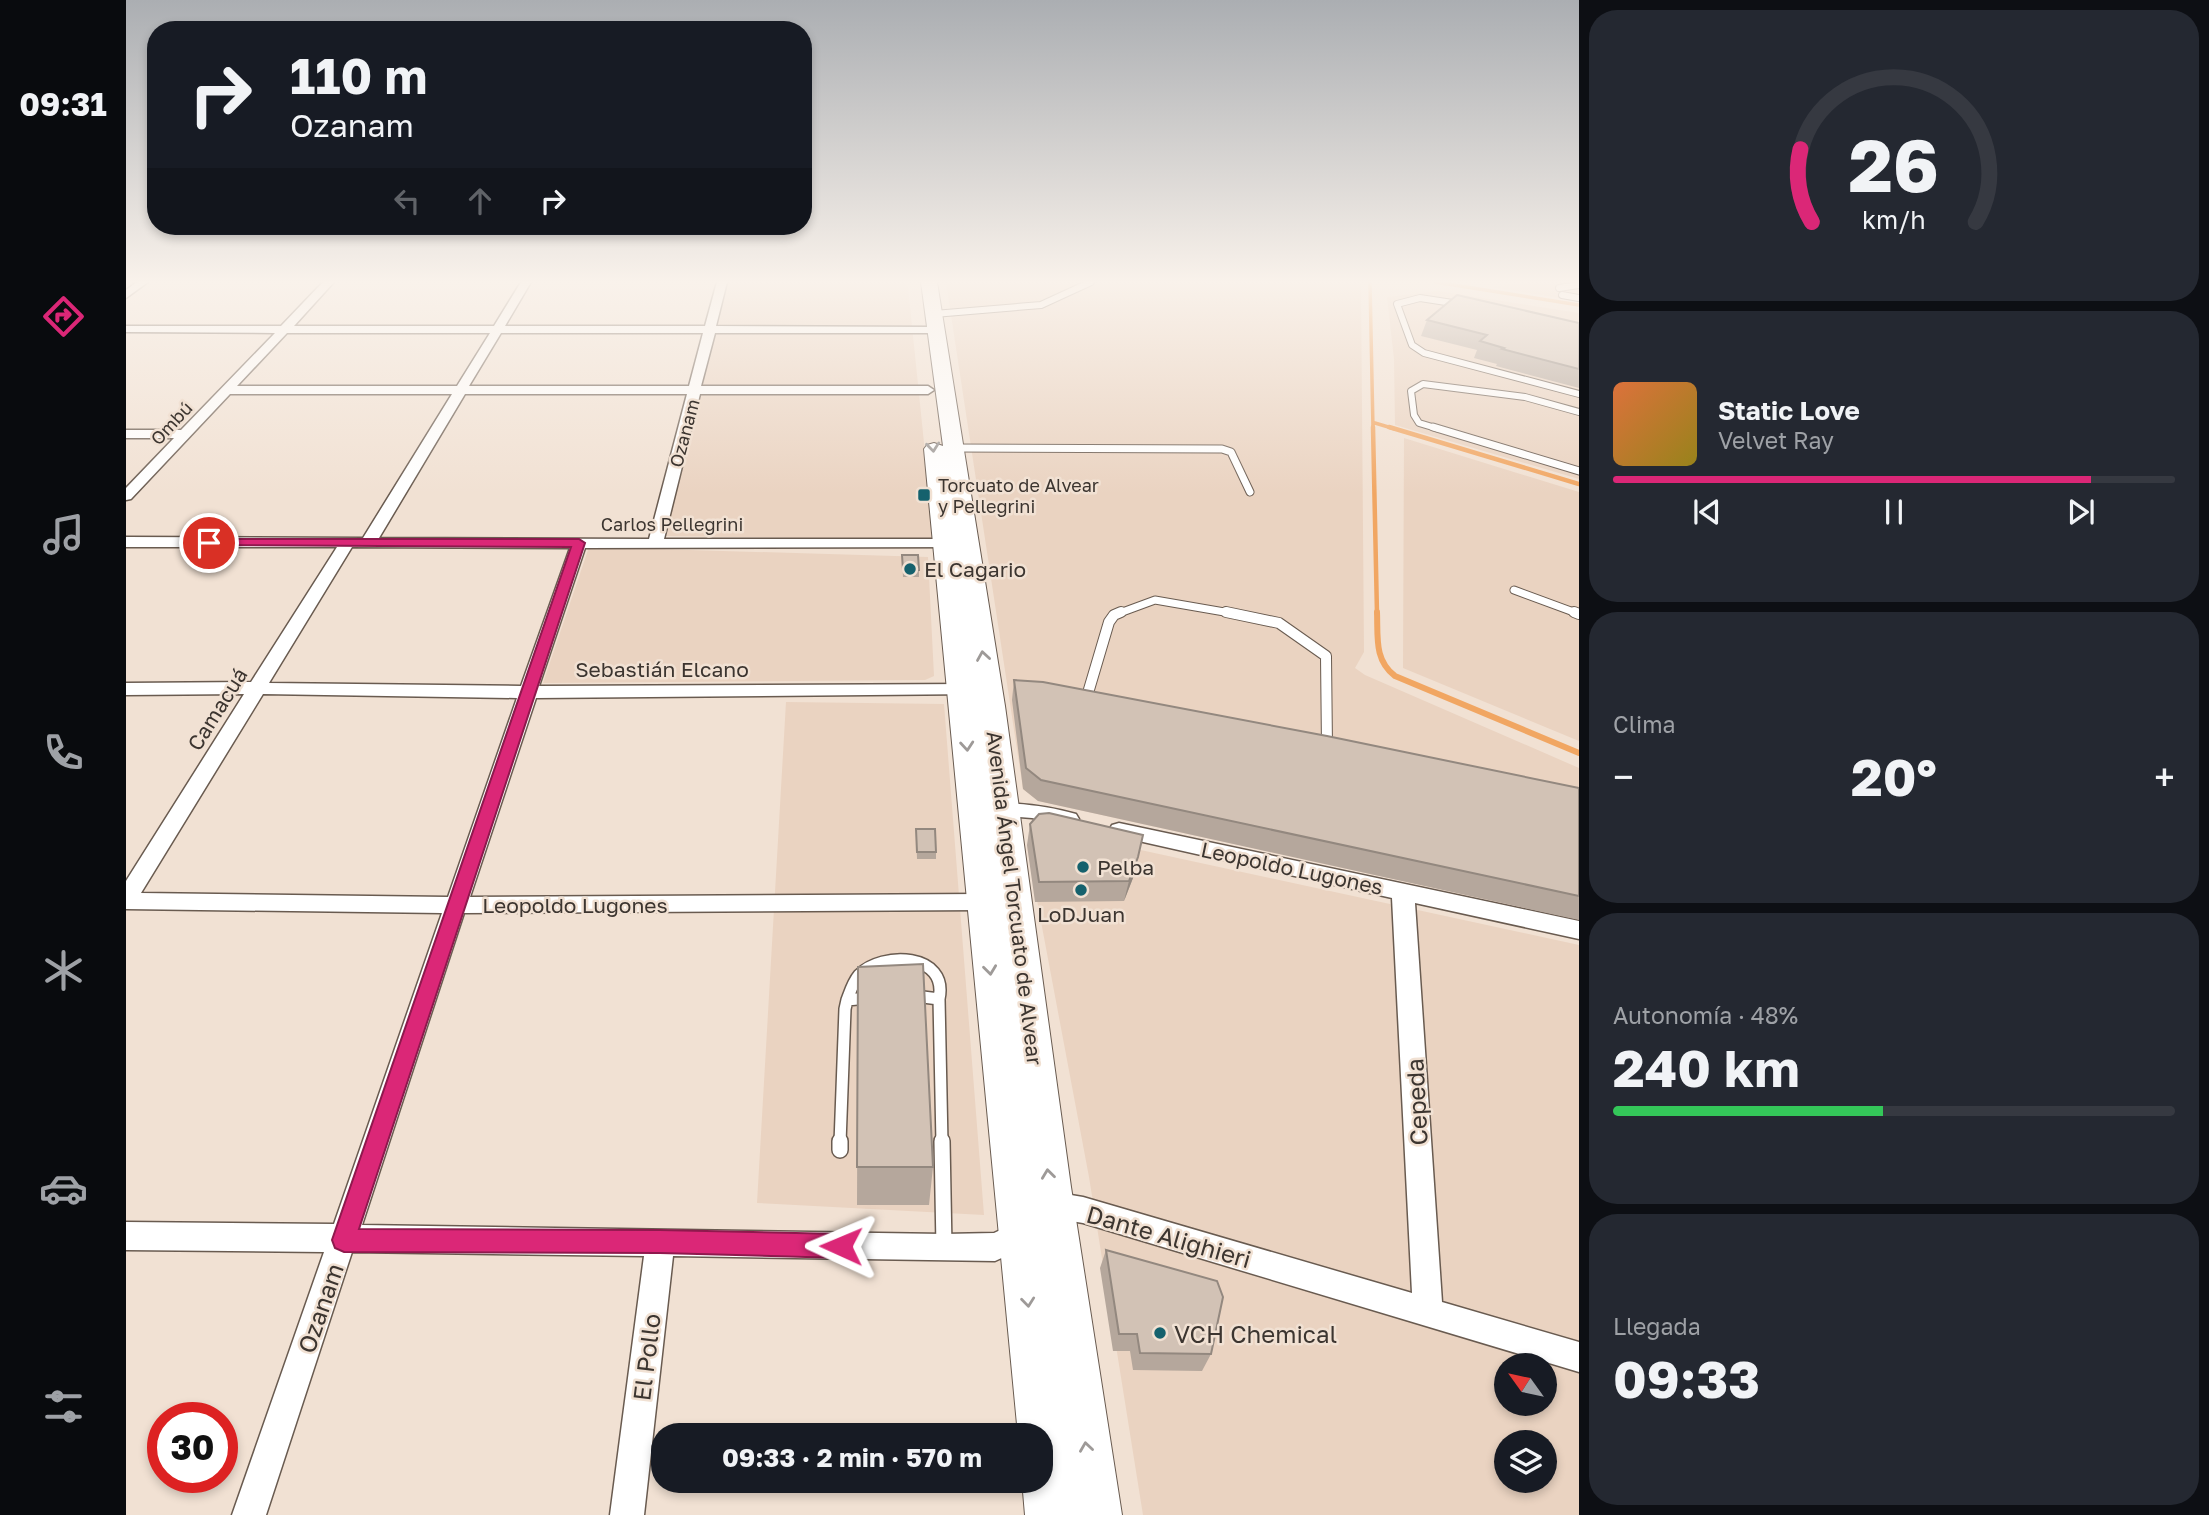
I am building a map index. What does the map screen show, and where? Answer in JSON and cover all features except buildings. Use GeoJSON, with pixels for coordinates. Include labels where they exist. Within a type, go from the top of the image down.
{"type":"FeatureCollection","features":[{"type":"Feature","properties":{"kind":"main road","name":"Avenida Ángel Torcuato de Alvear"},"geometry":{"type":"LineString","coordinates":[[929,353],[928,390],[1004,810],[1038,1224],[1051,1515]]}},
{"type":"Feature","properties":{"kind":"main road","name":"Avenida Ángel Torcuato de Alvear"},"geometry":{"type":"LineString","coordinates":[[937,353],[953,448],[955,544]]}},
{"type":"Feature","properties":{"kind":"main road","name":"Avenida Ángel Torcuato de Alvear"},"geometry":{"type":"LineString","coordinates":[[983,691],[982,902],[1038,1224],[1096,1515]]}},
{"type":"Feature","properties":{"kind":"street","name":"Ombú"},"geometry":{"type":"LineString","coordinates":[[126,496],[261,353]]}},
{"type":"Feature","properties":{"kind":"street"},"geometry":{"type":"LineString","coordinates":[[368,543],[483,353]]}},
{"type":"Feature","properties":{"kind":"street","name":"Ozanam"},"geometry":{"type":"LineString","coordinates":[[655,543],[705,353]]}},
{"type":"Feature","properties":{"kind":"street"},"geometry":{"type":"LineString","coordinates":[[226,390],[928,390]]}},
{"type":"Feature","properties":{"kind":"street"},"geometry":{"type":"LineString","coordinates":[[126,434],[184,434]]}},
{"type":"Feature","properties":{"kind":"street","name":"Carlos Pellegrini"},"geometry":{"type":"LineString","coordinates":[[126,542],[955,544]]}},
{"type":"Feature","properties":{"kind":"street","name":"Camacuá"},"geometry":{"type":"LineString","coordinates":[[126,900],[347,543]]}},
{"type":"Feature","properties":{"kind":"street","name":"Ozanam"},"geometry":{"type":"LineString","coordinates":[[249,1515],[579,543]]}},
{"type":"Feature","properties":{"kind":"street","name":"Sebastián Elcano"},"geometry":{"type":"LineString","coordinates":[[126,689],[983,691]]}},
{"type":"Feature","properties":{"kind":"street","name":"Leopoldo Lugones"},"geometry":{"type":"LineString","coordinates":[[1004,810],[1032,811],[1579,930]]}},
{"type":"Feature","properties":{"kind":"street","name":"Cepeda"},"geometry":{"type":"LineString","coordinates":[[1403,892],[1428,1312]]}},
{"type":"Feature","properties":{"kind":"street","name":"Leopoldo Lugones"},"geometry":{"type":"LineString","coordinates":[[126,900],[455,905],[982,902]]}},
{"type":"Feature","properties":{"kind":"street","name":"Dante Alighieri"},"geometry":{"type":"LineString","coordinates":[[126,1236],[995,1247],[1071,1208],[1579,1357]]}},
{"type":"Feature","properties":{"kind":"street","name":"El Pollo"},"geometry":{"type":"LineString","coordinates":[[627,1515],[660,1242]]}},
{"type":"Feature","properties":{"kind":"lane"},"geometry":{"type":"LineString","coordinates":[[1426,353],[1579,394]]}},
{"type":"Feature","properties":{"kind":"lane"},"geometry":{"type":"LineString","coordinates":[[1579,412],[1525,397],[1423,384],[1411,391],[1414,415],[1419,423],[1579,471]]}},
{"type":"Feature","properties":{"kind":"lane"},"geometry":{"type":"LineString","coordinates":[[953,448],[1222,449],[1231,452],[1250,492]]}},
{"type":"Feature","properties":{"kind":"lane"},"geometry":{"type":"LineString","coordinates":[[1514,590],[1579,614]]}},
{"type":"Feature","properties":{"kind":"lane"},"geometry":{"type":"LineString","coordinates":[[1085,704],[1109,622],[1114,615],[1155,600],[1271,620],[1326,656],[1327,751]]}},
{"type":"Feature","properties":{"kind":"lane"},"geometry":{"type":"LineString","coordinates":[[1074,702],[1098,706]]}},
{"type":"Feature","properties":{"kind":"lane"},"geometry":{"type":"LineString","coordinates":[[1314,748],[1341,754]]}},
{"type":"Feature","properties":{"kind":"lane"},"geometry":{"type":"LineString","coordinates":[[840,1150],[847,1000],[858,975],[873,964],[904,959],[927,966],[937,974],[942,984],[939,999],[944,1248]]}},
{"type":"Feature","properties":{"kind":"lane"},"geometry":{"type":"LineString","coordinates":[[847,1000],[890,997],[939,999]]}},
{"type":"Feature","properties":{"kind":"shaded area"},"geometry":{"type":"Polygon","coordinates":[[[710,353],[915,353],[934,540],[665,536],[710,353]]]}},
{"type":"Feature","properties":{"kind":"shaded area"},"geometry":{"type":"Polygon","coordinates":[[[957,353],[1362,353],[1364,652],[1355,668],[1365,675],[1579,768],[1579,920],[1038,801],[1023,789],[957,353]]]}},
{"type":"Feature","properties":{"kind":"shaded area"},"geometry":{"type":"Polygon","coordinates":[[[1393,353],[1579,353],[1579,479],[1395,425],[1393,353]]]}},
{"type":"Feature","properties":{"kind":"shaded area"},"geometry":{"type":"Polygon","coordinates":[[[1404,438],[1579,492],[1579,741],[1403,668],[1404,438]]]}},
{"type":"Feature","properties":{"kind":"shaded area"},"geometry":{"type":"Polygon","coordinates":[[[589,547],[928,557],[934,676],[925,680],[543,683],[589,547]]]}},
{"type":"Feature","properties":{"kind":"shaded area"},"geometry":{"type":"Polygon","coordinates":[[[786,702],[944,704],[984,1215],[757,1203],[786,702]]]}},
{"type":"Feature","properties":{"kind":"shaded area"},"geometry":{"type":"Polygon","coordinates":[[[1053,831],[1579,945],[1579,1515],[1143,1515],[1089,1177],[1027,847],[1033,839],[1053,831]]]}},
{"type":"Feature","properties":{"kind":"waterway"},"geometry":{"type":"LineString","coordinates":[[1371,353],[1373,429]]}},
{"type":"Feature","properties":{"kind":"waterway"},"geometry":{"type":"LineString","coordinates":[[1375,423],[1395,429]]}},
{"type":"Feature","properties":{"kind":"waterway"},"geometry":{"type":"LineString","coordinates":[[1373,427],[1377,614]]}},
{"type":"Feature","properties":{"kind":"waterway"},"geometry":{"type":"LineString","coordinates":[[1389,427],[1579,484]]}},
{"type":"Feature","properties":{"kind":"waterway"},"geometry":{"type":"LineString","coordinates":[[1377,612],[1380,655],[1383,663],[1395,676],[1579,753]]}},
{"type":"Feature","properties":{"kind":"place","name":"Torcuato de Alvear y Pellegrini"},"geometry":{"type":"Point","coordinates":[924,495]}},
{"type":"Feature","properties":{"kind":"place","name":"El Cagario"},"geometry":{"type":"Point","coordinates":[910,569]}},
{"type":"Feature","properties":{"kind":"place","name":"Pelba"},"geometry":{"type":"Point","coordinates":[1083,867]}},
{"type":"Feature","properties":{"kind":"place","name":"LoDJuan"},"geometry":{"type":"Point","coordinates":[1081,890]}},
{"type":"Feature","properties":{"kind":"place","name":"VCH Chemical"},"geometry":{"type":"Point","coordinates":[1160,1333]}},
{"type":"Feature","properties":{"kind":"route"},"geometry":{"type":"LineString","coordinates":[[209,543],[579,543],[344,1240],[841,1246]]}}]}
